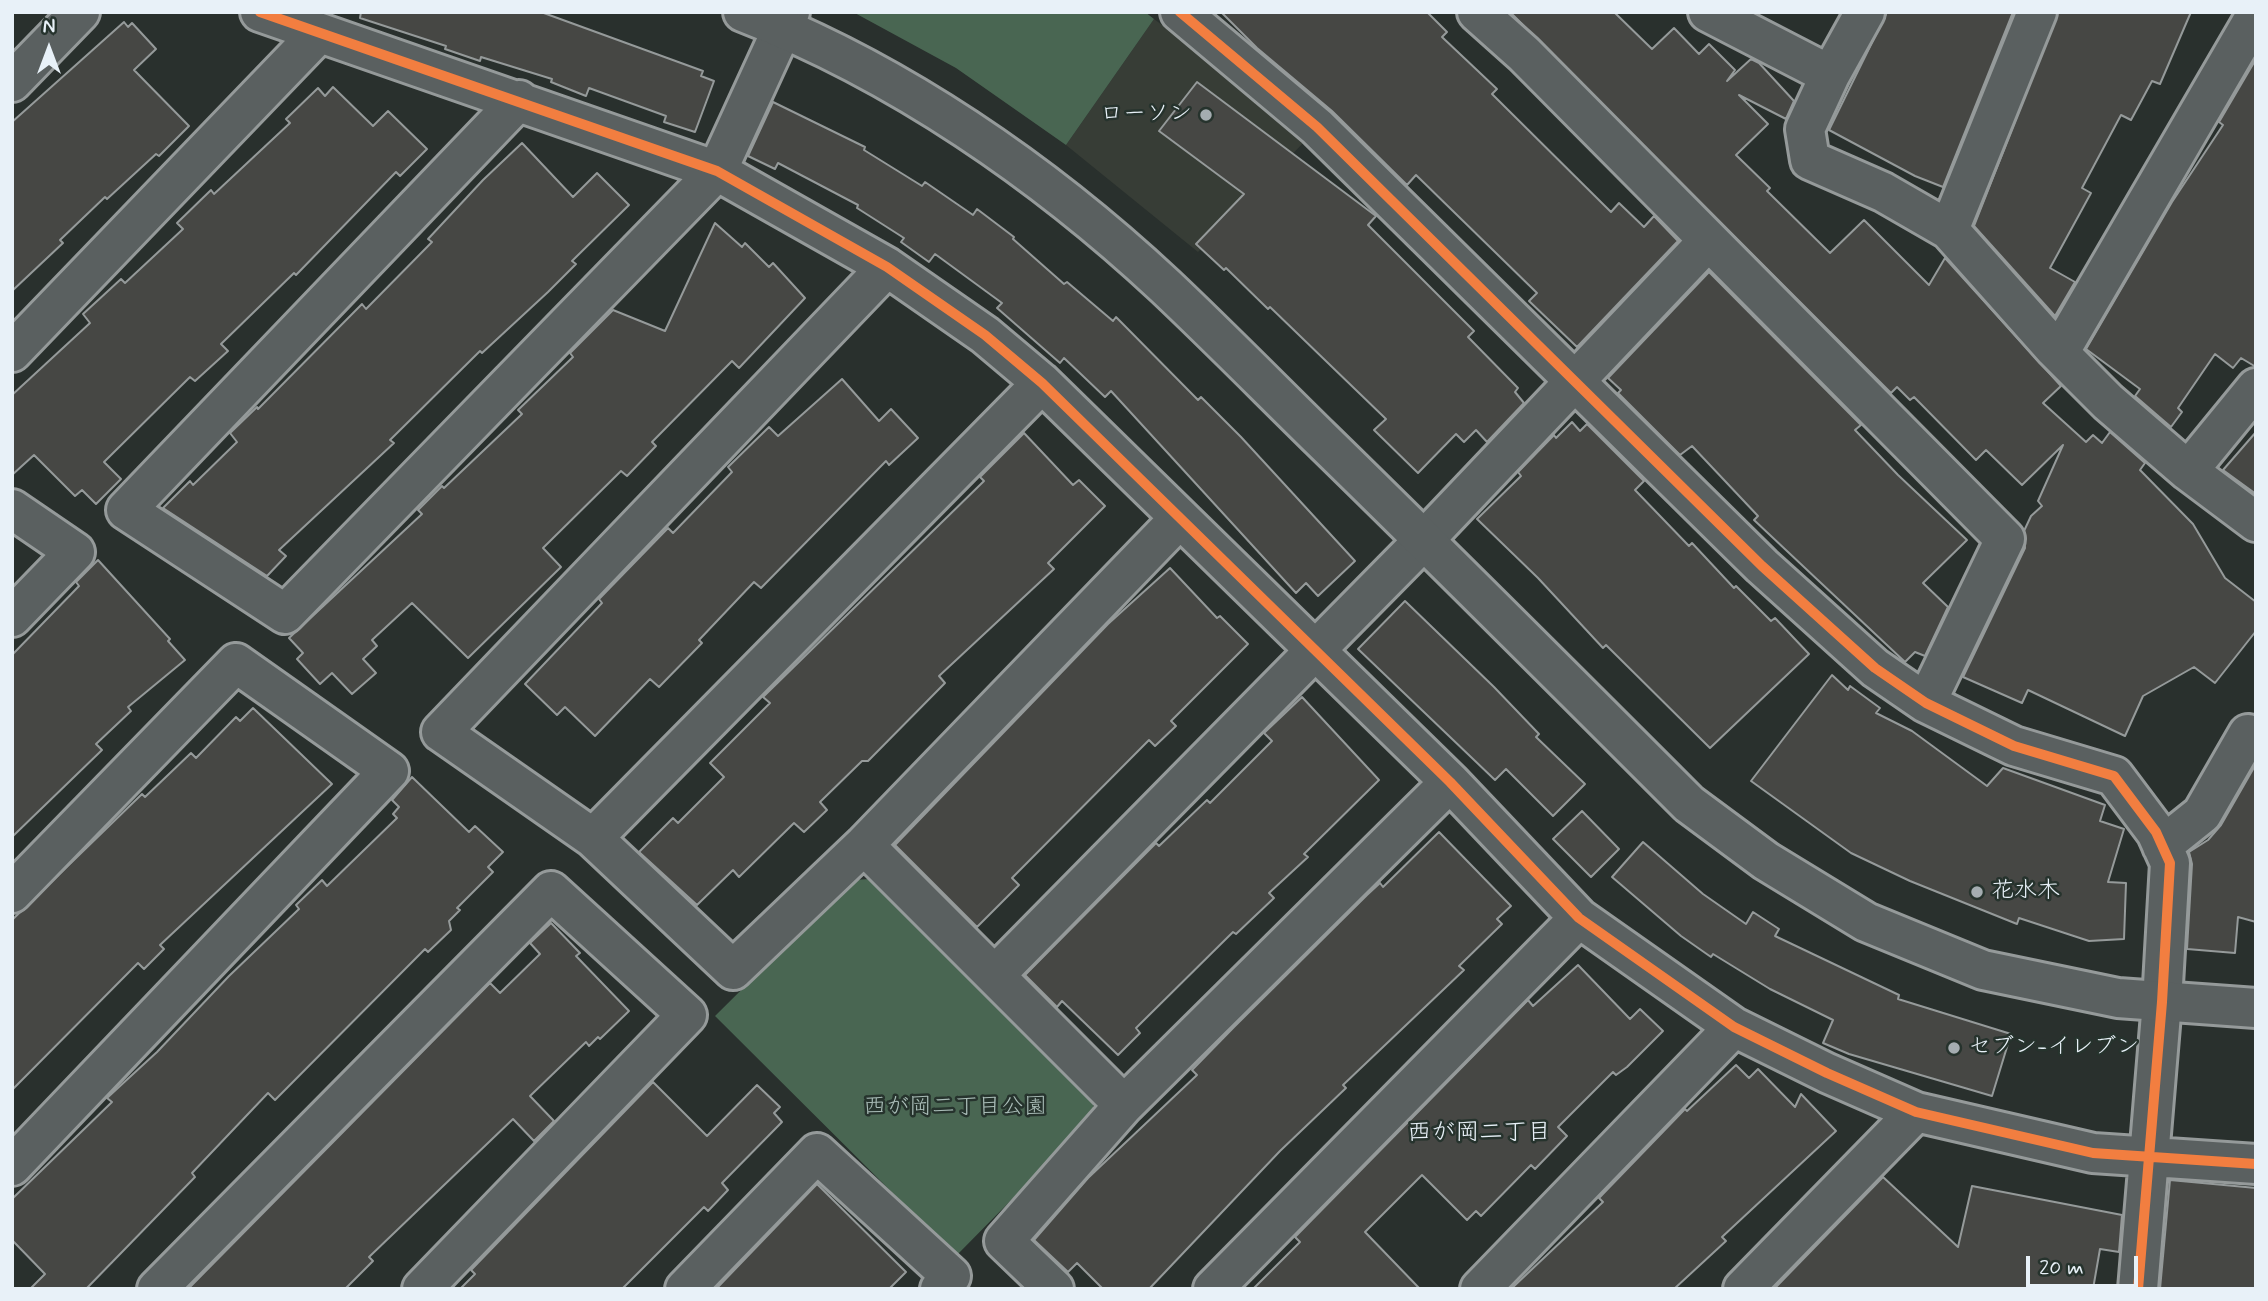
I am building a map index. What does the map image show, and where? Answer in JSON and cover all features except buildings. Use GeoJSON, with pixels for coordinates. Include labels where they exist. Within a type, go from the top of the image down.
{"type":"FeatureCollection","features":[{"type":"Feature","properties":{"kind":"street"},"geometry":{"type":"LineString","coordinates":[[12,82],[80,12]]}},
{"type":"Feature","properties":{"kind":"street"},"geometry":{"type":"LineString","coordinates":[[260,12],[717,171],[887,267],[985,335],[1042,383],[1450,782],[1579,918],[1734,1027],[1827,1073],[1916,1112],[2093,1153],[2256,1164]]}},
{"type":"Feature","properties":{"kind":"street"},"geometry":{"type":"LineString","coordinates":[[743,12],[787,20],[982,141],[1067,203],[1163,285],[1689,804],[1766,861],[1866,922],[1983,970],[2118,998],[2256,1008]]}},
{"type":"Feature","properties":{"kind":"street"},"geometry":{"type":"LineString","coordinates":[[1180,12],[1317,127],[1762,566],[1875,668],[1926,703],[2014,746],[2114,776],[2156,832],[2170,863],[2162,1002],[2138,1289]]}},
{"type":"Feature","properties":{"kind":"street"},"geometry":{"type":"LineString","coordinates":[[1478,12],[1524,54],[2005,539],[1926,703]]}},
{"type":"Feature","properties":{"kind":"street"},"geometry":{"type":"LineString","coordinates":[[1708,12],[1829,75]]}},
{"type":"Feature","properties":{"kind":"street"},"geometry":{"type":"LineString","coordinates":[[1866,12],[1829,75],[1805,129],[1810,160],[1883,192],[1949,230],[2059,354],[2108,402],[2188,471],[2256,522]]}},
{"type":"Feature","properties":{"kind":"street"},"geometry":{"type":"LineString","coordinates":[[1949,230],[2037,12]]}},
{"type":"Feature","properties":{"kind":"street"},"geometry":{"type":"LineString","coordinates":[[2059,354],[2256,15]]}},
{"type":"Feature","properties":{"kind":"street"},"geometry":{"type":"LineString","coordinates":[[519,100],[126,510],[285,614],[717,171],[787,20]]}},
{"type":"Feature","properties":{"kind":"street"},"geometry":{"type":"LineString","coordinates":[[12,352],[319,33]]}},
{"type":"Feature","properties":{"kind":"street"},"geometry":{"type":"LineString","coordinates":[[995,975],[1424,540],[1708,241]]}},
{"type":"Feature","properties":{"kind":"street"},"geometry":{"type":"LineString","coordinates":[[887,267],[441,732],[593,838],[733,970],[864,845],[1180,518]]}},
{"type":"Feature","properties":{"kind":"street"},"geometry":{"type":"LineString","coordinates":[[593,838],[1042,383]]}},
{"type":"Feature","properties":{"kind":"street"},"geometry":{"type":"LineString","coordinates":[[2188,471],[2256,388]]}},
{"type":"Feature","properties":{"kind":"street"},"geometry":{"type":"LineString","coordinates":[[12,509],[75,552],[12,617]]}},
{"type":"Feature","properties":{"kind":"street"},"geometry":{"type":"LineString","coordinates":[[12,893],[236,663],[389,771],[12,1166]]}},
{"type":"Feature","properties":{"kind":"street"},"geometry":{"type":"LineString","coordinates":[[2162,846],[2202,814],[2248,734],[2256,738]]}},
{"type":"Feature","properties":{"kind":"street"},"geometry":{"type":"LineString","coordinates":[[1054,1289],[1004,1241],[1124,1105],[1450,782]]}},
{"type":"Feature","properties":{"kind":"street"},"geometry":{"type":"LineString","coordinates":[[864,845],[1124,1105]]}},
{"type":"Feature","properties":{"kind":"street"},"geometry":{"type":"LineString","coordinates":[[157,1289],[551,891],[687,1015],[422,1289]]}},
{"type":"Feature","properties":{"kind":"street"},"geometry":{"type":"LineString","coordinates":[[1213,1289],[1579,918]]}},
{"type":"Feature","properties":{"kind":"street"},"geometry":{"type":"LineString","coordinates":[[1480,1289],[1734,1027]]}},
{"type":"Feature","properties":{"kind":"street"},"geometry":{"type":"LineString","coordinates":[[1743,1289],[1916,1112]]}},
{"type":"Feature","properties":{"kind":"street"},"geometry":{"type":"LineString","coordinates":[[685,1289],[817,1153],[951,1276],[940,1289]]}},
{"type":"Feature","properties":{"kind":"shaded area"},"geometry":{"type":"Polygon","coordinates":[[[1154,19],[1235,79],[1305,141],[1198,252],[1066,145],[1154,19]]]}},
{"type":"Feature","properties":{"kind":"green space"},"geometry":{"type":"Polygon","coordinates":[[[853,12],[1145,12],[1154,19],[1066,145],[956,68],[853,12]]]}},
{"type":"Feature","properties":{"kind":"green space","name":"西が岡二丁目公園"},"geometry":{"type":"Polygon","coordinates":[[[870,879],[1093,1097],[1093,1117],[956,1256],[715,1016],[852,880],[870,879]]]}},
{"type":"Feature","properties":{"kind":"cycle path"},"geometry":{"type":"LineString","coordinates":[[260,12],[717,171],[887,267],[985,335],[1042,383],[1450,782],[1579,918],[1734,1027],[1827,1073],[1916,1112],[2093,1153],[2256,1164]]}},
{"type":"Feature","properties":{"kind":"cycle path"},"geometry":{"type":"LineString","coordinates":[[1180,12],[1317,127],[1762,566],[1875,668],[1926,703],[2014,746],[2114,776],[2156,832],[2170,863],[2162,1002],[2138,1289]]}},
{"type":"Feature","properties":{"kind":"place","name":"ローソン"},"geometry":{"type":"Point","coordinates":[1206,115]}},
{"type":"Feature","properties":{"kind":"place","name":"花水木"},"geometry":{"type":"Point","coordinates":[1977,892]}},
{"type":"Feature","properties":{"kind":"place","name":"セブン-イレブン"},"geometry":{"type":"Point","coordinates":[1954,1048]}},
{"type":"Feature","properties":{"kind":"district","name":"西が岡二丁目"},"geometry":{"type":"Point","coordinates":[1479,1134]}}]}
